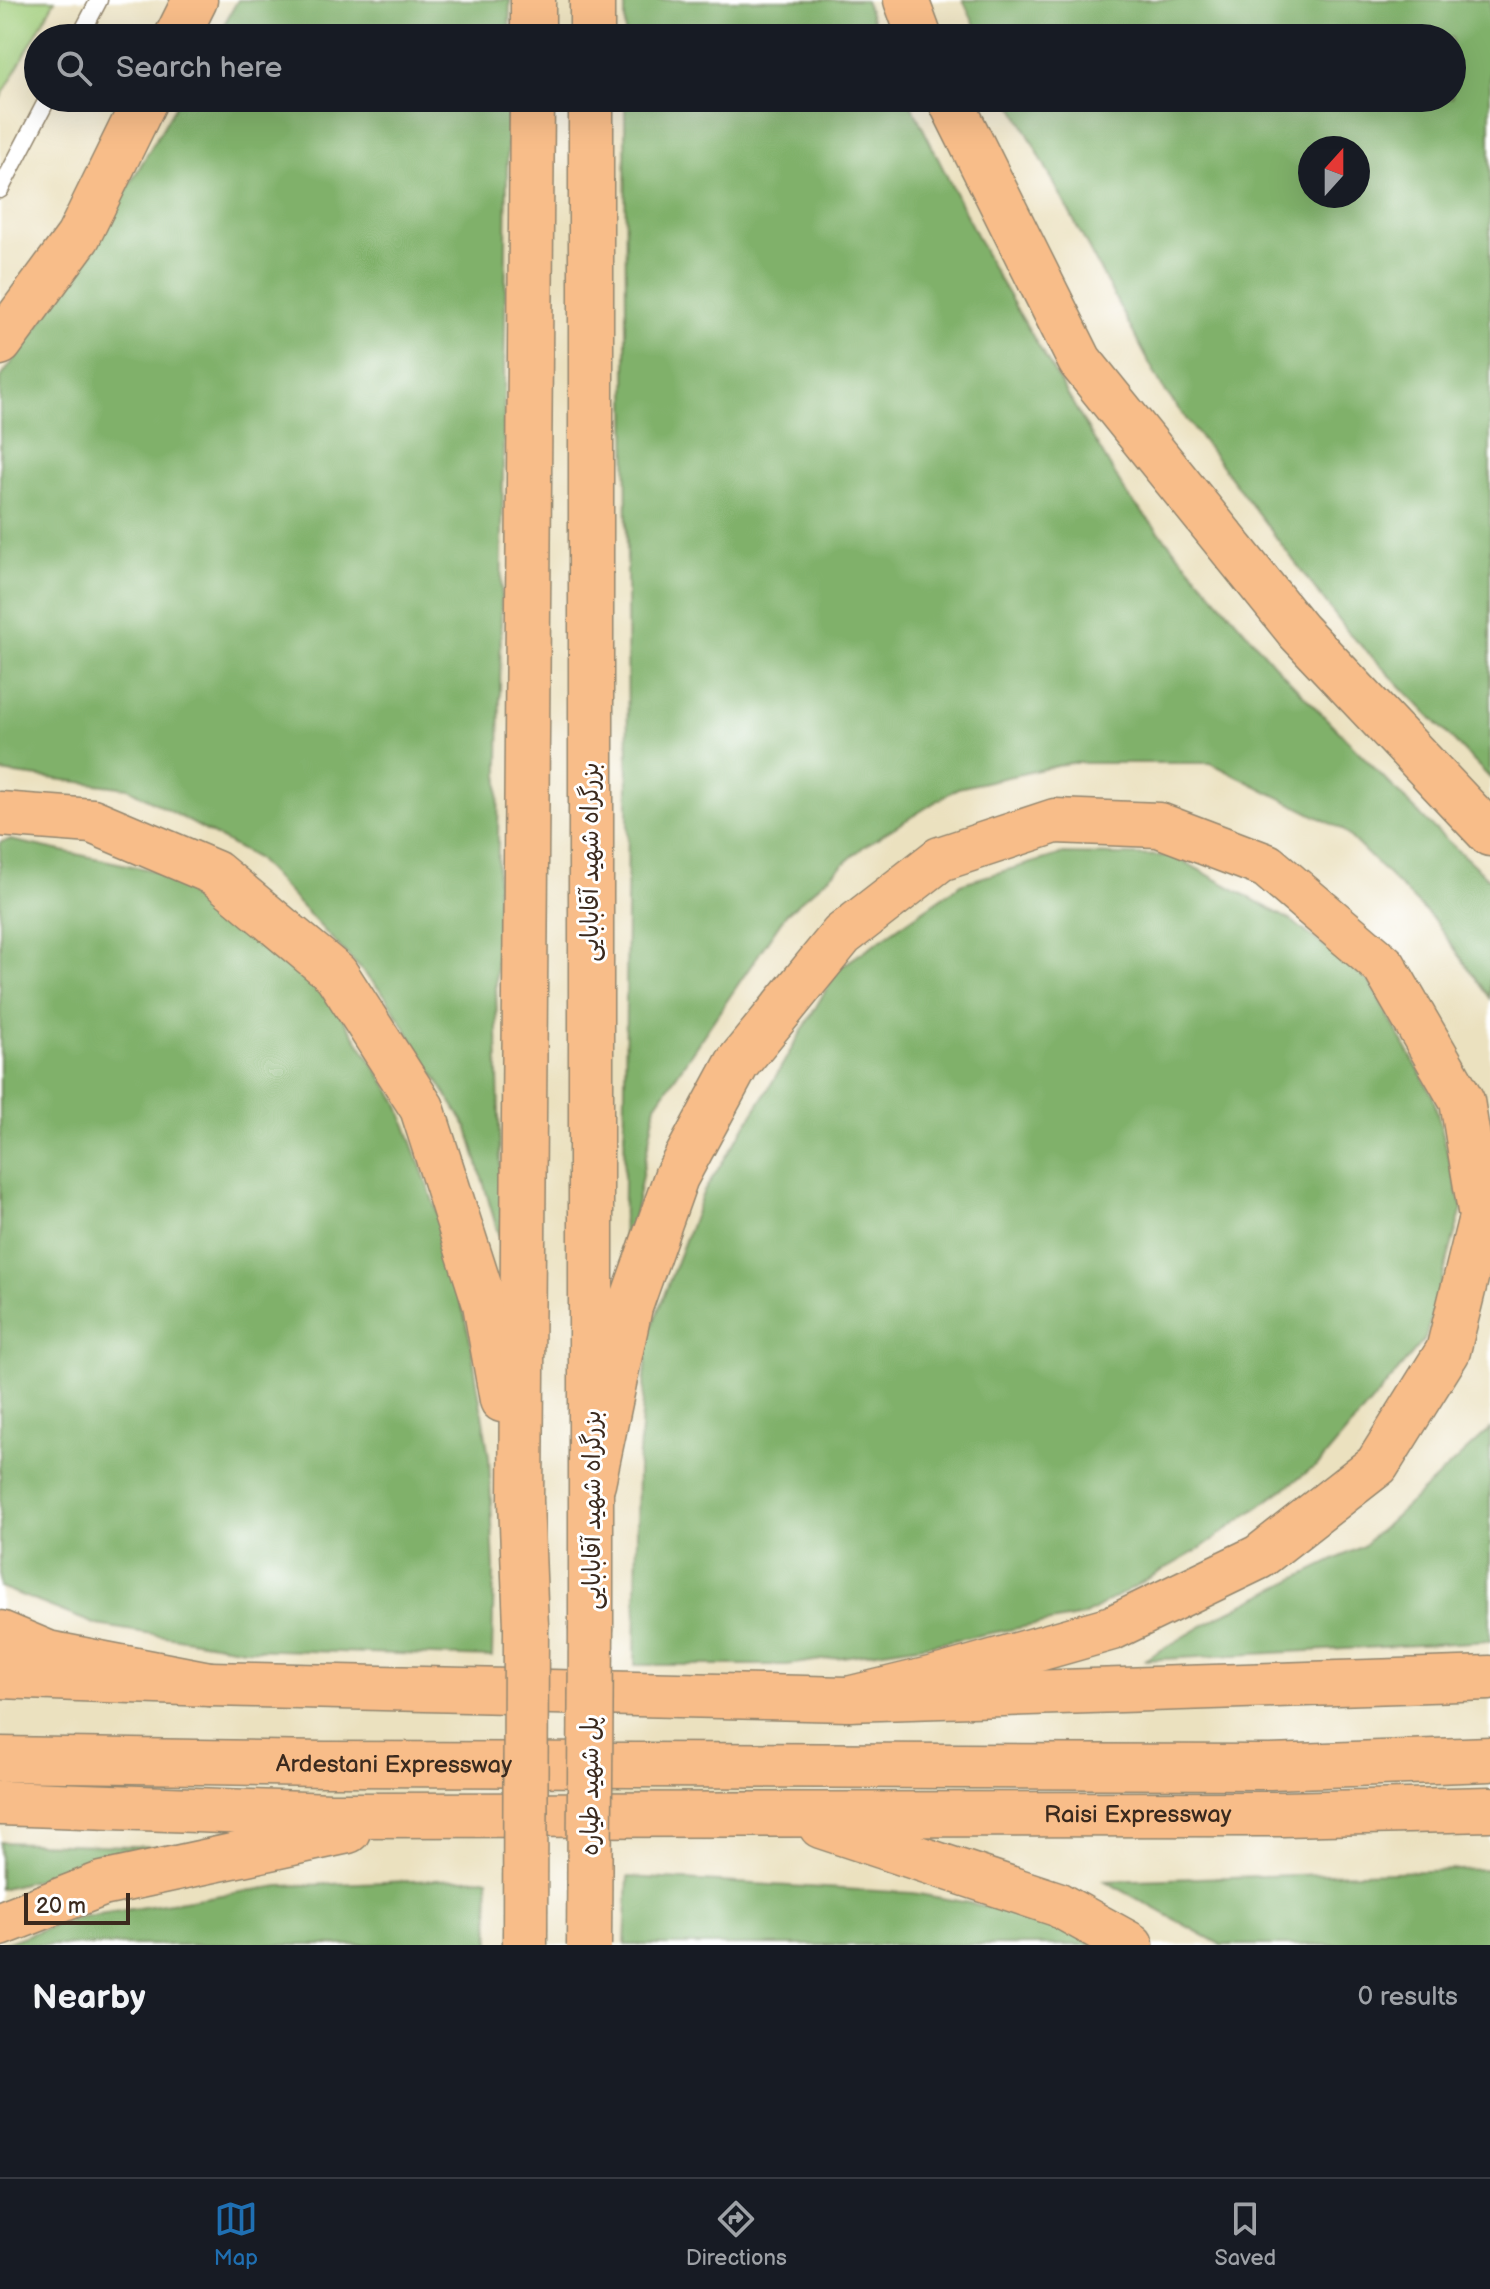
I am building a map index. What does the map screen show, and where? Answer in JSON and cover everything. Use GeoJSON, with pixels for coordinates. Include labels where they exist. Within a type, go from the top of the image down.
{"type":"FeatureCollection","features":[{"type":"Feature","properties":{"kind":"main road"},"geometry":{"type":"LineString","coordinates":[[183,24],[195,0]]}},
{"type":"Feature","properties":{"kind":"main road"},"geometry":{"type":"LineString","coordinates":[[533,0],[533,24]]}},
{"type":"Feature","properties":{"kind":"main road"},"geometry":{"type":"LineString","coordinates":[[592,0],[592,24]]}},
{"type":"Feature","properties":{"kind":"main road"},"geometry":{"type":"LineString","coordinates":[[906,0],[915,24]]}},
{"type":"Feature","properties":{"kind":"main road"},"geometry":{"type":"LineString","coordinates":[[0,343],[78,237],[139,112]]}},
{"type":"Feature","properties":{"kind":"main road"},"geometry":{"type":"LineString","coordinates":[[525,1945],[526,1626],[521,1501],[532,112]]}},
{"type":"Feature","properties":{"kind":"main road","name":"بزرگراه شهید آقابابایی"},"geometry":{"type":"LineString","coordinates":[[591,112],[591,1627]]}},
{"type":"Feature","properties":{"kind":"main road"},"geometry":{"type":"LineString","coordinates":[[956,112],[1080,361],[1298,631],[1490,834]]}},
{"type":"Feature","properties":{"kind":"main road"},"geometry":{"type":"LineString","coordinates":[[0,814],[92,821],[215,873],[336,974],[422,1108],[485,1304],[521,1501]]}},
{"type":"Feature","properties":{"kind":"main road"},"geometry":{"type":"LineString","coordinates":[[593,1483],[630,1307],[676,1177],[737,1064],[842,935],[940,859],[1055,821],[1159,825],[1267,866],[1384,966],[1462,1101],[1481,1217],[1448,1351],[1377,1465],[1259,1557],[1112,1628],[947,1675],[848,1699]]}},
{"type":"Feature","properties":{"kind":"main road","name":"پل شهید طیاره"},"geometry":{"type":"LineString","coordinates":[[589,1945],[591,1627]]}},
{"type":"Feature","properties":{"kind":"main road"},"geometry":{"type":"LineString","coordinates":[[0,1633],[48,1653],[210,1684]]}},
{"type":"Feature","properties":{"kind":"main road"},"geometry":{"type":"LineString","coordinates":[[0,1676],[848,1699],[1490,1678]]}},
{"type":"Feature","properties":{"kind":"main road","name":"Ardestani Expressway"},"geometry":{"type":"LineString","coordinates":[[0,1759],[788,1766]]}},
{"type":"Feature","properties":{"kind":"main road","name":"Raisi Expressway"},"geometry":{"type":"LineString","coordinates":[[788,1766],[1270,1767],[1490,1759]]}},
{"type":"Feature","properties":{"kind":"main road","name":"Ardestani Expressway"},"geometry":{"type":"LineString","coordinates":[[0,1803],[331,1815],[785,1814]]}},
{"type":"Feature","properties":{"kind":"main road","name":"Raisi Expressway"},"geometry":{"type":"LineString","coordinates":[[785,1814],[1267,1814],[1490,1809]]}},
{"type":"Feature","properties":{"kind":"main road"},"geometry":{"type":"LineString","coordinates":[[0,1924],[102,1884],[430,1814]]}},
{"type":"Feature","properties":{"kind":"main road"},"geometry":{"type":"LineString","coordinates":[[785,1814],[1057,1904],[1131,1945]]}},
{"type":"Feature","properties":{"kind":"lane"},"geometry":{"type":"LineString","coordinates":[[86,24],[99,0]]}},
{"type":"Feature","properties":{"kind":"lane"},"geometry":{"type":"LineString","coordinates":[[0,190],[41,112]]}},
{"type":"Feature","properties":{"kind":"green space"},"geometry":{"type":"Polygon","coordinates":[[[0,0],[55,0],[42,24],[24,24],[24,56],[0,99],[0,0]]]}},
{"type":"Feature","properties":{"kind":"green space"},"geometry":{"type":"Polygon","coordinates":[[[238,0],[510,0],[509,24],[224,24],[238,0]]]}},
{"type":"Feature","properties":{"kind":"green space"},"geometry":{"type":"Polygon","coordinates":[[[625,0],[865,0],[874,24],[625,24],[625,0]]]}},
{"type":"Feature","properties":{"kind":"green space"},"geometry":{"type":"Polygon","coordinates":[[[963,0],[1490,0],[1490,778],[1348,632],[1162,387],[1016,112],[1466,112],[1466,24],[974,24],[963,0]]]}},
{"type":"Feature","properties":{"kind":"green space"},"geometry":{"type":"Polygon","coordinates":[[[172,112],[508,112],[496,985],[502,1247],[468,1129],[384,994],[256,858],[128,788],[0,772],[0,379],[85,261],[172,112]]]}},
{"type":"Feature","properties":{"kind":"green space"},"geometry":{"type":"Polygon","coordinates":[[[625,112],[915,112],[993,269],[1127,495],[1280,671],[1426,821],[1490,880],[1490,998],[1434,920],[1342,829],[1211,763],[1070,763],[958,788],[863,847],[786,914],[656,1105],[623,1272],[628,814],[625,112]]]}},
{"type":"Feature","properties":{"kind":"green space"},"geometry":{"type":"Polygon","coordinates":[[[10,840],[165,873],[241,920],[335,1006],[397,1101],[441,1223],[470,1339],[489,1457],[494,1569],[492,1657],[245,1649],[97,1625],[0,1587],[0,842],[10,840]]]}},
{"type":"Feature","properties":{"kind":"green space"},"geometry":{"type":"Polygon","coordinates":[[[1062,854],[1174,856],[1292,921],[1370,983],[1433,1096],[1462,1209],[1425,1339],[1320,1463],[1198,1550],[1083,1616],[932,1644],[787,1665],[635,1665],[638,1466],[648,1337],[703,1193],[838,969],[963,883],[1062,854]]]}},
{"type":"Feature","properties":{"kind":"green space"},"geometry":{"type":"Polygon","coordinates":[[[1490,1429],[1490,1641],[1144,1660],[1225,1613],[1363,1546],[1490,1429]]]}},
{"type":"Feature","properties":{"kind":"green space"},"geometry":{"type":"Polygon","coordinates":[[[0,1842],[164,1847],[0,1889],[0,1842]]]}},
{"type":"Feature","properties":{"kind":"green space"},"geometry":{"type":"Polygon","coordinates":[[[1490,1869],[1490,1945],[1221,1945],[1105,1881],[1490,1869]]]}},
{"type":"Feature","properties":{"kind":"green space"},"geometry":{"type":"Polygon","coordinates":[[[628,1877],[913,1893],[991,1907],[1059,1925],[1095,1945],[625,1945],[628,1877]]]}},
{"type":"Feature","properties":{"kind":"green space"},"geometry":{"type":"Polygon","coordinates":[[[488,1878],[490,1945],[0,1945],[74,1918],[280,1886],[488,1878]]]}}]}
